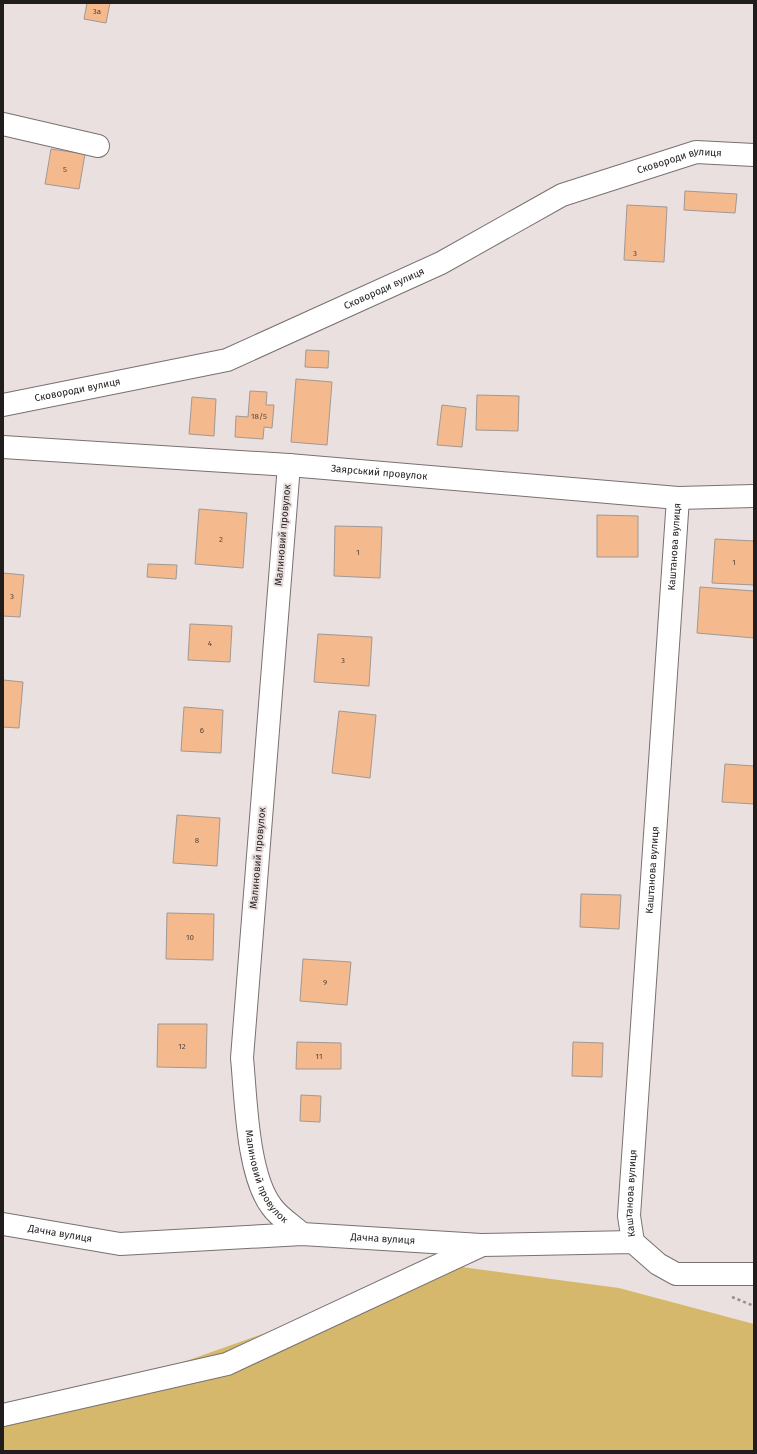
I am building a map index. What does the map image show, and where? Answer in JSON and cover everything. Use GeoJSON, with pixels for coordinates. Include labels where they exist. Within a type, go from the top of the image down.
{"type":"FeatureCollection","features":[{"type":"Feature","properties":{"kind":"street"},"geometry":{"type":"LineString","coordinates":[[3,124],[98,146]]}},
{"type":"Feature","properties":{"kind":"street","name":"Сковороди вулиця"},"geometry":{"type":"LineString","coordinates":[[3,405],[227,360],[441,263],[562,195],[696,152],[754,155]]}},
{"type":"Feature","properties":{"kind":"street","name":"Заярський провулок"},"geometry":{"type":"LineString","coordinates":[[3,448],[289,465],[678,498],[754,496]]}},
{"type":"Feature","properties":{"kind":"street","name":"Малиновий провулок"},"geometry":{"type":"LineString","coordinates":[[289,465],[242,1058],[251,1147],[261,1187],[272,1207],[302,1234]]}},
{"type":"Feature","properties":{"kind":"street","name":"Каштанова вулиця"},"geometry":{"type":"LineString","coordinates":[[632,1242],[629,1216],[678,498]]}},
{"type":"Feature","properties":{"kind":"street","name":"Дачна вулиця"},"geometry":{"type":"LineString","coordinates":[[3,1224],[120,1244],[302,1234],[482,1245],[632,1242]]}},
{"type":"Feature","properties":{"kind":"street"},"geometry":{"type":"LineString","coordinates":[[632,1242],[658,1264],[676,1274],[754,1274]]}},
{"type":"Feature","properties":{"kind":"street"},"geometry":{"type":"LineString","coordinates":[[3,1415],[227,1364],[482,1245]]}},
{"type":"Feature","properties":{"kind":"shaded area"},"geometry":{"type":"Polygon","coordinates":[[[454,1266],[619,1288],[754,1324],[754,1451],[3,1451],[3,1426],[454,1266]]]}},
{"type":"Feature","properties":{"kind":"building"},"geometry":{"type":"Polygon","coordinates":[[[87,3],[110,3],[106,23],[84,19],[87,3]]]}},
{"type":"Feature","properties":{"kind":"building"},"geometry":{"type":"Polygon","coordinates":[[[51,149],[85,154],[79,189],[45,184],[51,149]]]}},
{"type":"Feature","properties":{"kind":"building"},"geometry":{"type":"Polygon","coordinates":[[[685,191],[737,194],[735,213],[684,210],[685,191]]]}},
{"type":"Feature","properties":{"kind":"building"},"geometry":{"type":"Polygon","coordinates":[[[627,205],[667,207],[664,262],[624,260],[627,205]]]}},
{"type":"Feature","properties":{"kind":"building"},"geometry":{"type":"Polygon","coordinates":[[[306,350],[329,351],[328,368],[305,367],[306,350]]]}},
{"type":"Feature","properties":{"kind":"building"},"geometry":{"type":"Polygon","coordinates":[[[296,379],[332,382],[327,445],[291,442],[296,379]]]}},
{"type":"Feature","properties":{"kind":"building"},"geometry":{"type":"Polygon","coordinates":[[[250,391],[267,392],[266,405],[274,405],[272,428],[264,427],[263,439],[235,437],[236,416],[248,417],[250,391]]]}},
{"type":"Feature","properties":{"kind":"building"},"geometry":{"type":"Polygon","coordinates":[[[477,395],[519,396],[518,431],[476,430],[477,395]]]}},
{"type":"Feature","properties":{"kind":"building"},"geometry":{"type":"Polygon","coordinates":[[[192,397],[216,399],[214,436],[189,434],[192,397]]]}},
{"type":"Feature","properties":{"kind":"building"},"geometry":{"type":"Polygon","coordinates":[[[442,405],[466,408],[462,447],[437,445],[442,405]]]}},
{"type":"Feature","properties":{"kind":"building"},"geometry":{"type":"Polygon","coordinates":[[[199,509],[247,513],[243,568],[195,564],[199,509]]]}},
{"type":"Feature","properties":{"kind":"building"},"geometry":{"type":"Polygon","coordinates":[[[597,515],[638,516],[638,557],[597,557],[597,515]]]}},
{"type":"Feature","properties":{"kind":"building"},"geometry":{"type":"Polygon","coordinates":[[[335,526],[382,527],[380,578],[334,576],[335,526]]]}},
{"type":"Feature","properties":{"kind":"building"},"geometry":{"type":"Polygon","coordinates":[[[715,539],[754,541],[754,585],[712,583],[715,539]]]}},
{"type":"Feature","properties":{"kind":"building"},"geometry":{"type":"Polygon","coordinates":[[[148,564],[177,565],[176,579],[147,577],[148,564]]]}},
{"type":"Feature","properties":{"kind":"building"},"geometry":{"type":"Polygon","coordinates":[[[3,573],[24,575],[20,617],[3,616],[3,573]]]}},
{"type":"Feature","properties":{"kind":"building"},"geometry":{"type":"Polygon","coordinates":[[[700,587],[754,591],[754,638],[697,633],[700,587]]]}},
{"type":"Feature","properties":{"kind":"building"},"geometry":{"type":"Polygon","coordinates":[[[190,624],[232,626],[230,662],[188,660],[190,624]]]}},
{"type":"Feature","properties":{"kind":"building"},"geometry":{"type":"Polygon","coordinates":[[[318,634],[372,637],[369,686],[314,682],[318,634]]]}},
{"type":"Feature","properties":{"kind":"building"},"geometry":{"type":"Polygon","coordinates":[[[3,680],[23,682],[19,728],[3,727],[3,680]]]}},
{"type":"Feature","properties":{"kind":"building"},"geometry":{"type":"Polygon","coordinates":[[[184,707],[223,710],[221,753],[181,751],[184,707]]]}},
{"type":"Feature","properties":{"kind":"building"},"geometry":{"type":"Polygon","coordinates":[[[339,711],[376,715],[370,778],[332,773],[339,711]]]}},
{"type":"Feature","properties":{"kind":"building"},"geometry":{"type":"Polygon","coordinates":[[[725,764],[754,766],[754,804],[722,802],[725,764]]]}},
{"type":"Feature","properties":{"kind":"building"},"geometry":{"type":"Polygon","coordinates":[[[177,815],[220,818],[217,866],[173,863],[177,815]]]}},
{"type":"Feature","properties":{"kind":"building"},"geometry":{"type":"Polygon","coordinates":[[[581,894],[621,895],[619,929],[580,927],[581,894]]]}},
{"type":"Feature","properties":{"kind":"building"},"geometry":{"type":"Polygon","coordinates":[[[167,913],[214,914],[213,960],[166,959],[167,913]]]}},
{"type":"Feature","properties":{"kind":"building"},"geometry":{"type":"Polygon","coordinates":[[[303,959],[351,962],[347,1005],[300,1001],[303,959]]]}},
{"type":"Feature","properties":{"kind":"building"},"geometry":{"type":"Polygon","coordinates":[[[158,1024],[207,1024],[206,1068],[157,1067],[158,1024]]]}},
{"type":"Feature","properties":{"kind":"building"},"geometry":{"type":"Polygon","coordinates":[[[297,1042],[341,1043],[341,1069],[296,1069],[297,1042]]]}},
{"type":"Feature","properties":{"kind":"building"},"geometry":{"type":"Polygon","coordinates":[[[573,1042],[603,1043],[602,1077],[572,1076],[573,1042]]]}},
{"type":"Feature","properties":{"kind":"building"},"geometry":{"type":"Polygon","coordinates":[[[301,1095],[321,1096],[320,1122],[300,1121],[301,1095]]]}}]}
